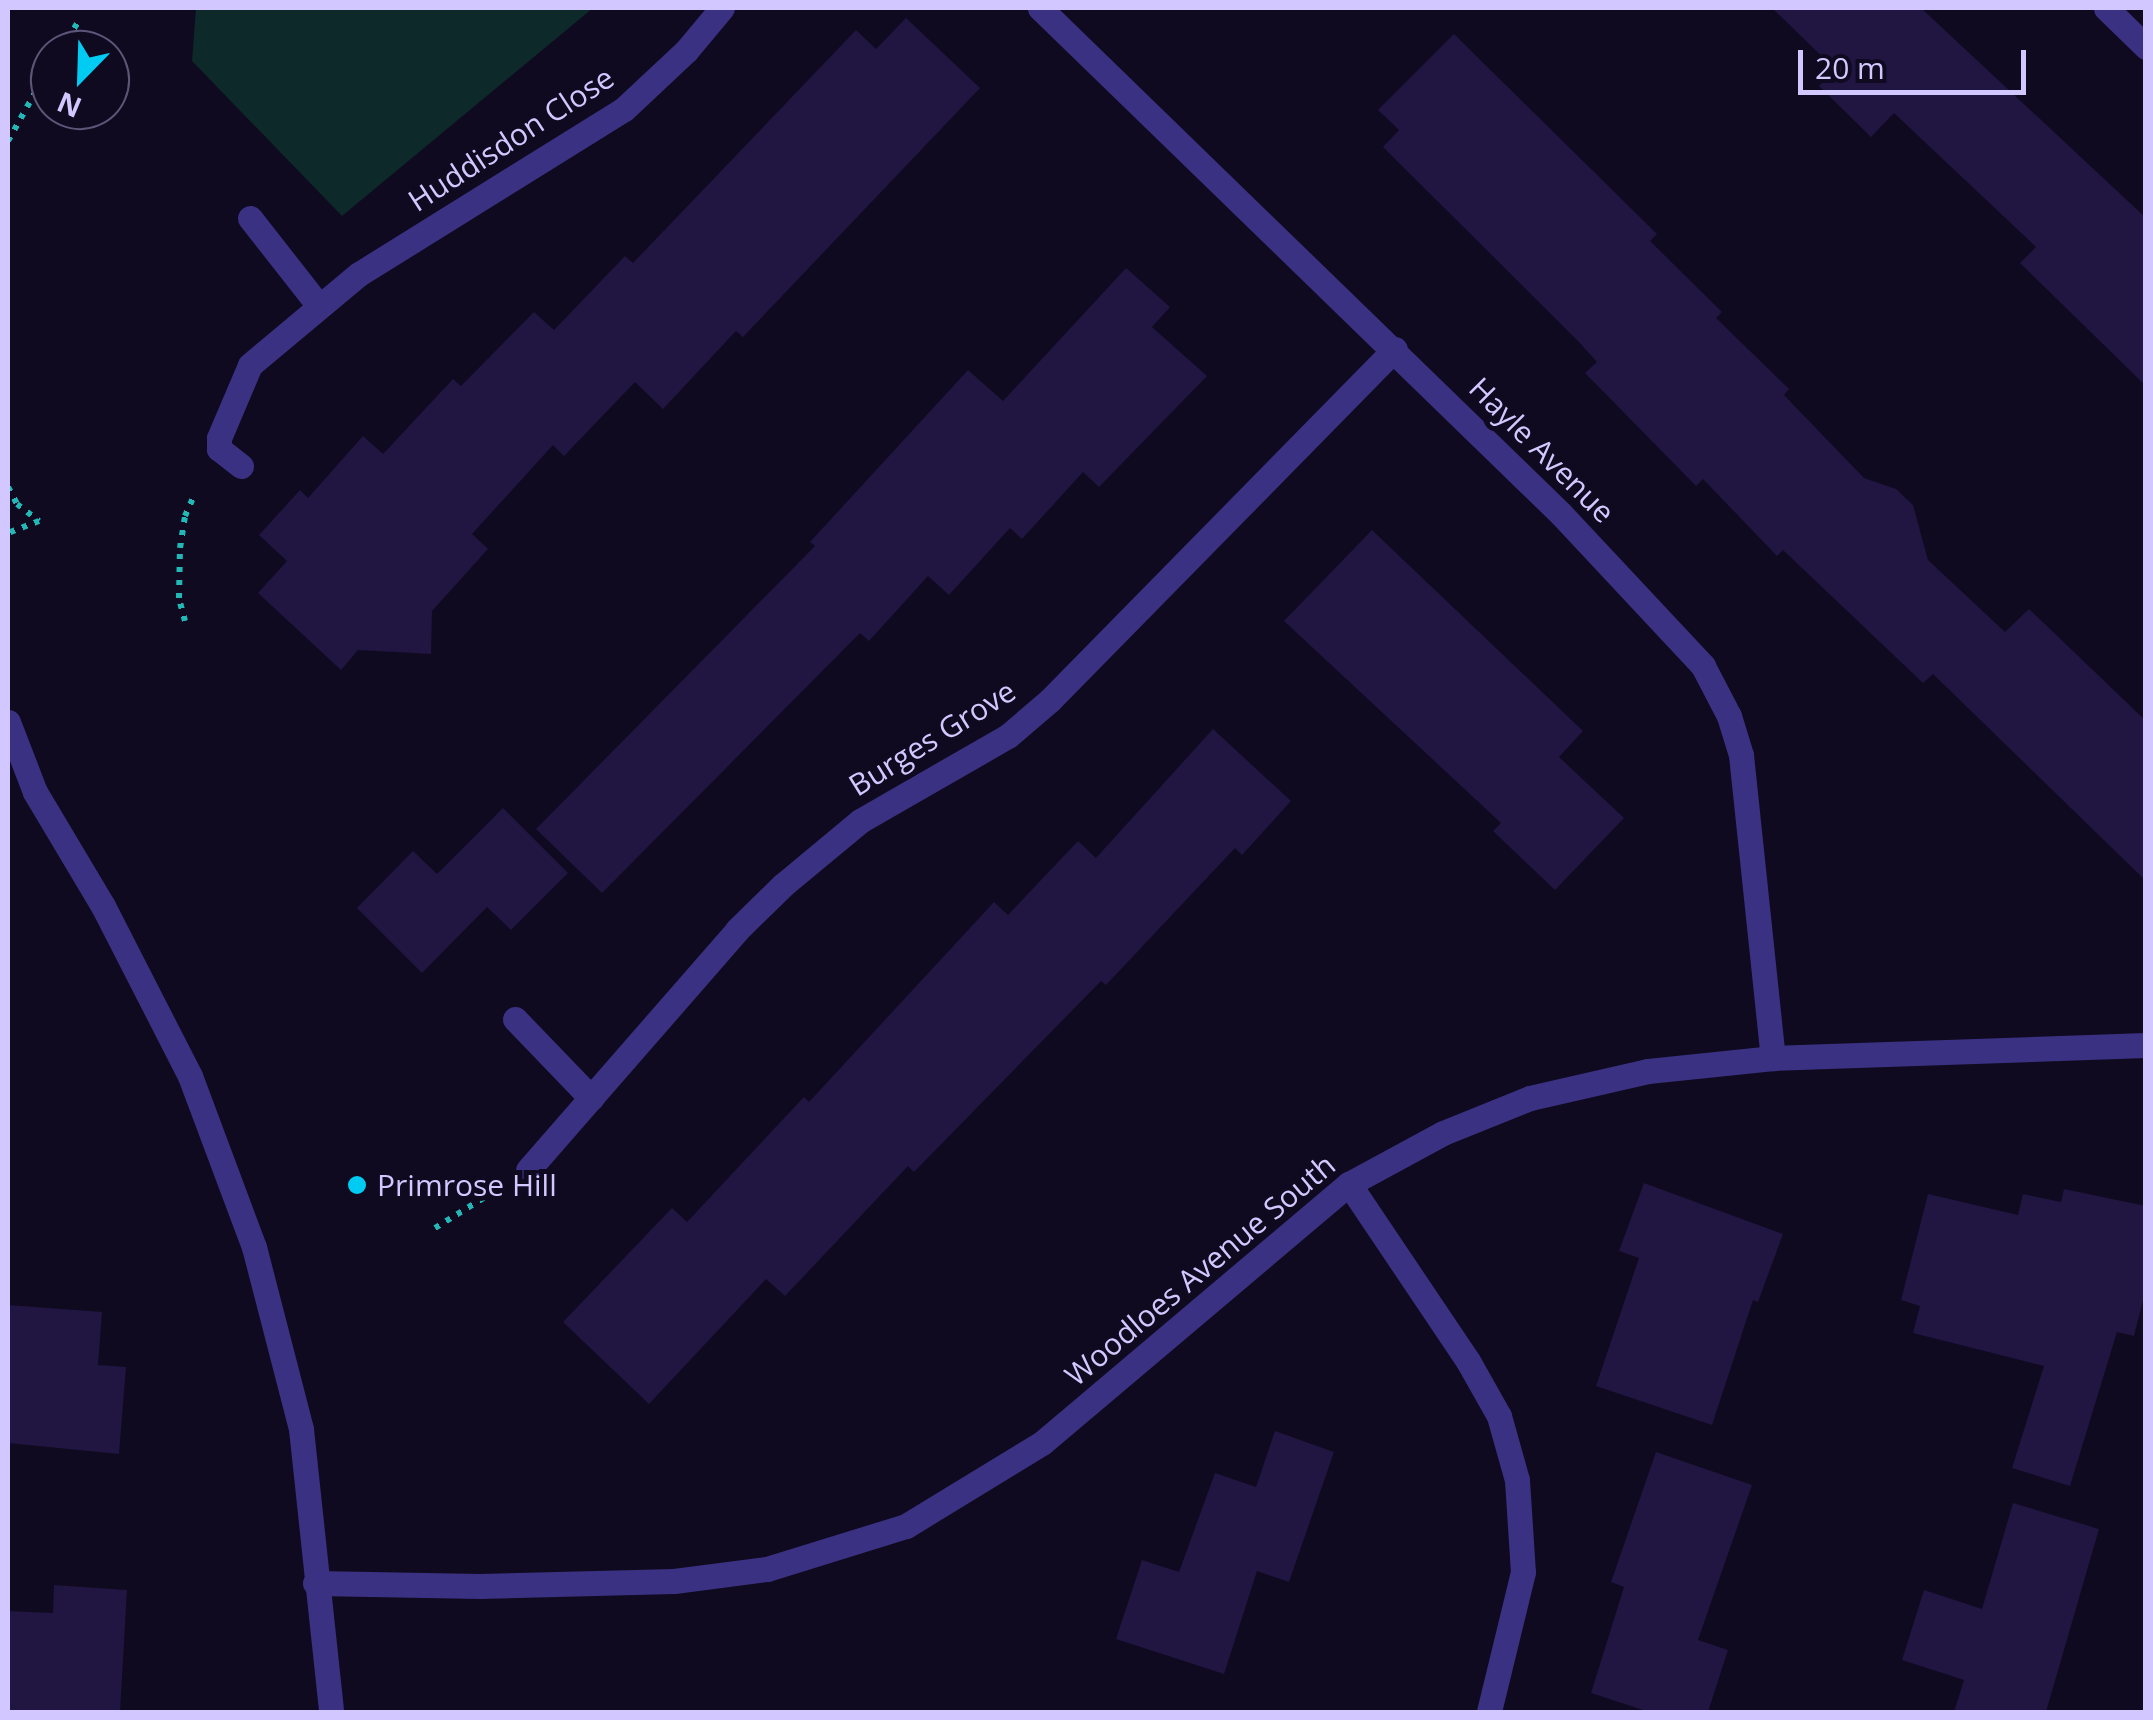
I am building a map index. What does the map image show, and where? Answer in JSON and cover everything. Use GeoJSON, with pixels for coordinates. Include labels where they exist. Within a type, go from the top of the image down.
{"type":"FeatureCollection","features":[{"type":"Feature","properties":{"kind":"street","name":"Huddisdon Close"},"geometry":{"type":"LineString","coordinates":[[220,450],[222,424],[240,394],[250,365],[359,274],[624,110],[686,51],[722,8]]}},
{"type":"Feature","properties":{"kind":"street","name":"Hayle Avenue"},"geometry":{"type":"LineString","coordinates":[[1040,8],[1395,349],[1661,617],[1702,666],[1729,716],[1741,755],[1772,1058]]}},
{"type":"Feature","properties":{"kind":"street"},"geometry":{"type":"LineString","coordinates":[[2106,8],[2146,47]]}},
{"type":"Feature","properties":{"kind":"street"},"geometry":{"type":"LineString","coordinates":[[250,218],[319,306]]}},
{"type":"Feature","properties":{"kind":"street","name":"Burges Grove"},"geometry":{"type":"LineString","coordinates":[[528,1170],[737,930],[783,885],[860,821],[1008,736],[1050,700],[1395,349]]}},
{"type":"Feature","properties":{"kind":"street"},"geometry":{"type":"LineString","coordinates":[[220,450],[241,466]]}},
{"type":"Feature","properties":{"kind":"street"},"geometry":{"type":"LineString","coordinates":[[8,722],[35,792],[150,993],[190,1076],[244,1217],[272,1304],[301,1429],[331,1712]]}},
{"type":"Feature","properties":{"kind":"street"},"geometry":{"type":"LineString","coordinates":[[8,764],[35,792]]}},
{"type":"Feature","properties":{"kind":"street"},"geometry":{"type":"LineString","coordinates":[[515,1019],[591,1098]]}},
{"type":"Feature","properties":{"kind":"street","name":"Woodloes Avenue South"},"geometry":{"type":"LineString","coordinates":[[315,1583],[480,1586],[674,1581],[767,1569],[906,1526],[1042,1443],[1349,1184],[1443,1133],[1530,1098],[1648,1071],[1772,1058],[2146,1045]]}},
{"type":"Feature","properties":{"kind":"street"},"geometry":{"type":"LineString","coordinates":[[1349,1184],[1468,1361],[1498,1416],[1517,1480],[1523,1572],[1489,1712]]}},
{"type":"Feature","properties":{"kind":"path"},"geometry":{"type":"LineString","coordinates":[[72,30],[80,18]]}},
{"type":"Feature","properties":{"kind":"path"},"geometry":{"type":"LineString","coordinates":[[8,141],[30,102]]}},
{"type":"Feature","properties":{"kind":"path"},"geometry":{"type":"LineString","coordinates":[[185,622],[179,598],[184,516],[220,450]]}},
{"type":"Feature","properties":{"kind":"path"},"geometry":{"type":"LineString","coordinates":[[8,487],[17,504],[38,521],[8,533]]}},
{"type":"Feature","properties":{"kind":"green space"},"geometry":{"type":"Polygon","coordinates":[[[196,8],[593,8],[342,216],[192,61],[196,8]]]}},
{"type":"Feature","properties":{"kind":"building"},"geometry":{"type":"Polygon","coordinates":[[[1772,8],[1921,8],[2146,218],[2146,386],[2020,263],[2036,247],[1894,113],[1871,137],[1819,86],[1835,69],[1772,8]]]}},
{"type":"Feature","properties":{"kind":"building"},"geometry":{"type":"Polygon","coordinates":[[[906,18],[980,88],[743,337],[736,331],[663,409],[635,382],[564,456],[553,445],[472,534],[488,549],[432,611],[431,654],[358,650],[341,670],[258,593],[287,561],[259,535],[300,490],[308,498],[363,436],[383,454],[453,379],[461,386],[534,312],[554,330],[625,256],[633,263],[856,30],[876,49],[906,18]]]}},
{"type":"Feature","properties":{"kind":"building"},"geometry":{"type":"Polygon","coordinates":[[[1454,34],[1657,234],[1650,241],[1722,312],[1716,318],[1789,389],[1784,395],[1864,478],[1896,489],[1913,505],[1928,560],[2005,632],[2029,609],[2146,721],[2146,881],[1933,674],[1923,683],[1783,550],[1777,556],[1703,479],[1696,486],[1585,373],[1597,362],[1577,340],[1383,147],[1399,130],[1378,110],[1454,34]]]}},
{"type":"Feature","properties":{"kind":"building"},"geometry":{"type":"Polygon","coordinates":[[[1126,268],[1170,307],[1152,327],[1207,376],[1099,487],[1083,472],[1022,539],[1010,528],[949,595],[928,576],[869,641],[860,633],[602,893],[536,829],[815,546],[810,542],[968,370],[1003,401],[1126,268]]]}},
{"type":"Feature","properties":{"kind":"building"},"geometry":{"type":"Polygon","coordinates":[[[1372,530],[1583,731],[1559,757],[1624,818],[1555,890],[1493,831],[1501,823],[1284,621],[1372,530]]]}},
{"type":"Feature","properties":{"kind":"building"},"geometry":{"type":"Polygon","coordinates":[[[1213,729],[1291,801],[1242,855],[1235,848],[1106,985],[1101,981],[914,1172],[908,1166],[785,1296],[766,1279],[649,1404],[563,1322],[672,1208],[687,1222],[804,1097],[809,1102],[994,902],[1008,915],[1078,841],[1096,858],[1213,729]]]}},
{"type":"Feature","properties":{"kind":"building"},"geometry":{"type":"Polygon","coordinates":[[[503,808],[568,873],[511,930],[487,907],[422,973],[357,908],[413,851],[437,874],[503,808]]]}},
{"type":"Feature","properties":{"kind":"building"},"geometry":{"type":"Polygon","coordinates":[[[1644,1183],[1783,1234],[1758,1302],[1753,1300],[1712,1425],[1596,1386],[1639,1258],[1619,1251],[1644,1183]]]}},
{"type":"Feature","properties":{"kind":"building"},"geometry":{"type":"Polygon","coordinates":[[[2064,1189],[2146,1206],[2146,1288],[2134,1336],[2117,1332],[2070,1486],[2012,1468],[2044,1366],[1913,1333],[1920,1306],[1901,1300],[1928,1194],[2018,1215],[2023,1194],[2061,1202],[2064,1189]]]}},
{"type":"Feature","properties":{"kind":"building"},"geometry":{"type":"Polygon","coordinates":[[[8,1305],[102,1312],[98,1365],[126,1367],[119,1454],[8,1443],[8,1305]]]}},
{"type":"Feature","properties":{"kind":"building"},"geometry":{"type":"Polygon","coordinates":[[[1275,1431],[1334,1452],[1289,1582],[1257,1571],[1224,1674],[1116,1639],[1142,1560],[1179,1572],[1215,1473],[1256,1487],[1275,1431]]]}},
{"type":"Feature","properties":{"kind":"building"},"geometry":{"type":"Polygon","coordinates":[[[1656,1452],[1752,1485],[1698,1640],[1728,1650],[1708,1712],[1649,1712],[1591,1693],[1624,1587],[1611,1582],[1656,1452]]]}},
{"type":"Feature","properties":{"kind":"building"},"geometry":{"type":"Polygon","coordinates":[[[2013,1503],[2099,1529],[2046,1712],[1954,1712],[1964,1680],[1902,1660],[1924,1590],[1982,1609],[2013,1503]]]}},
{"type":"Feature","properties":{"kind":"building"},"geometry":{"type":"Polygon","coordinates":[[[54,1585],[127,1590],[120,1712],[8,1712],[8,1611],[53,1613],[54,1585]]]}},
{"type":"Feature","properties":{"kind":"place","name":"Primrose Hill"},"geometry":{"type":"Point","coordinates":[357,1185]}}]}
